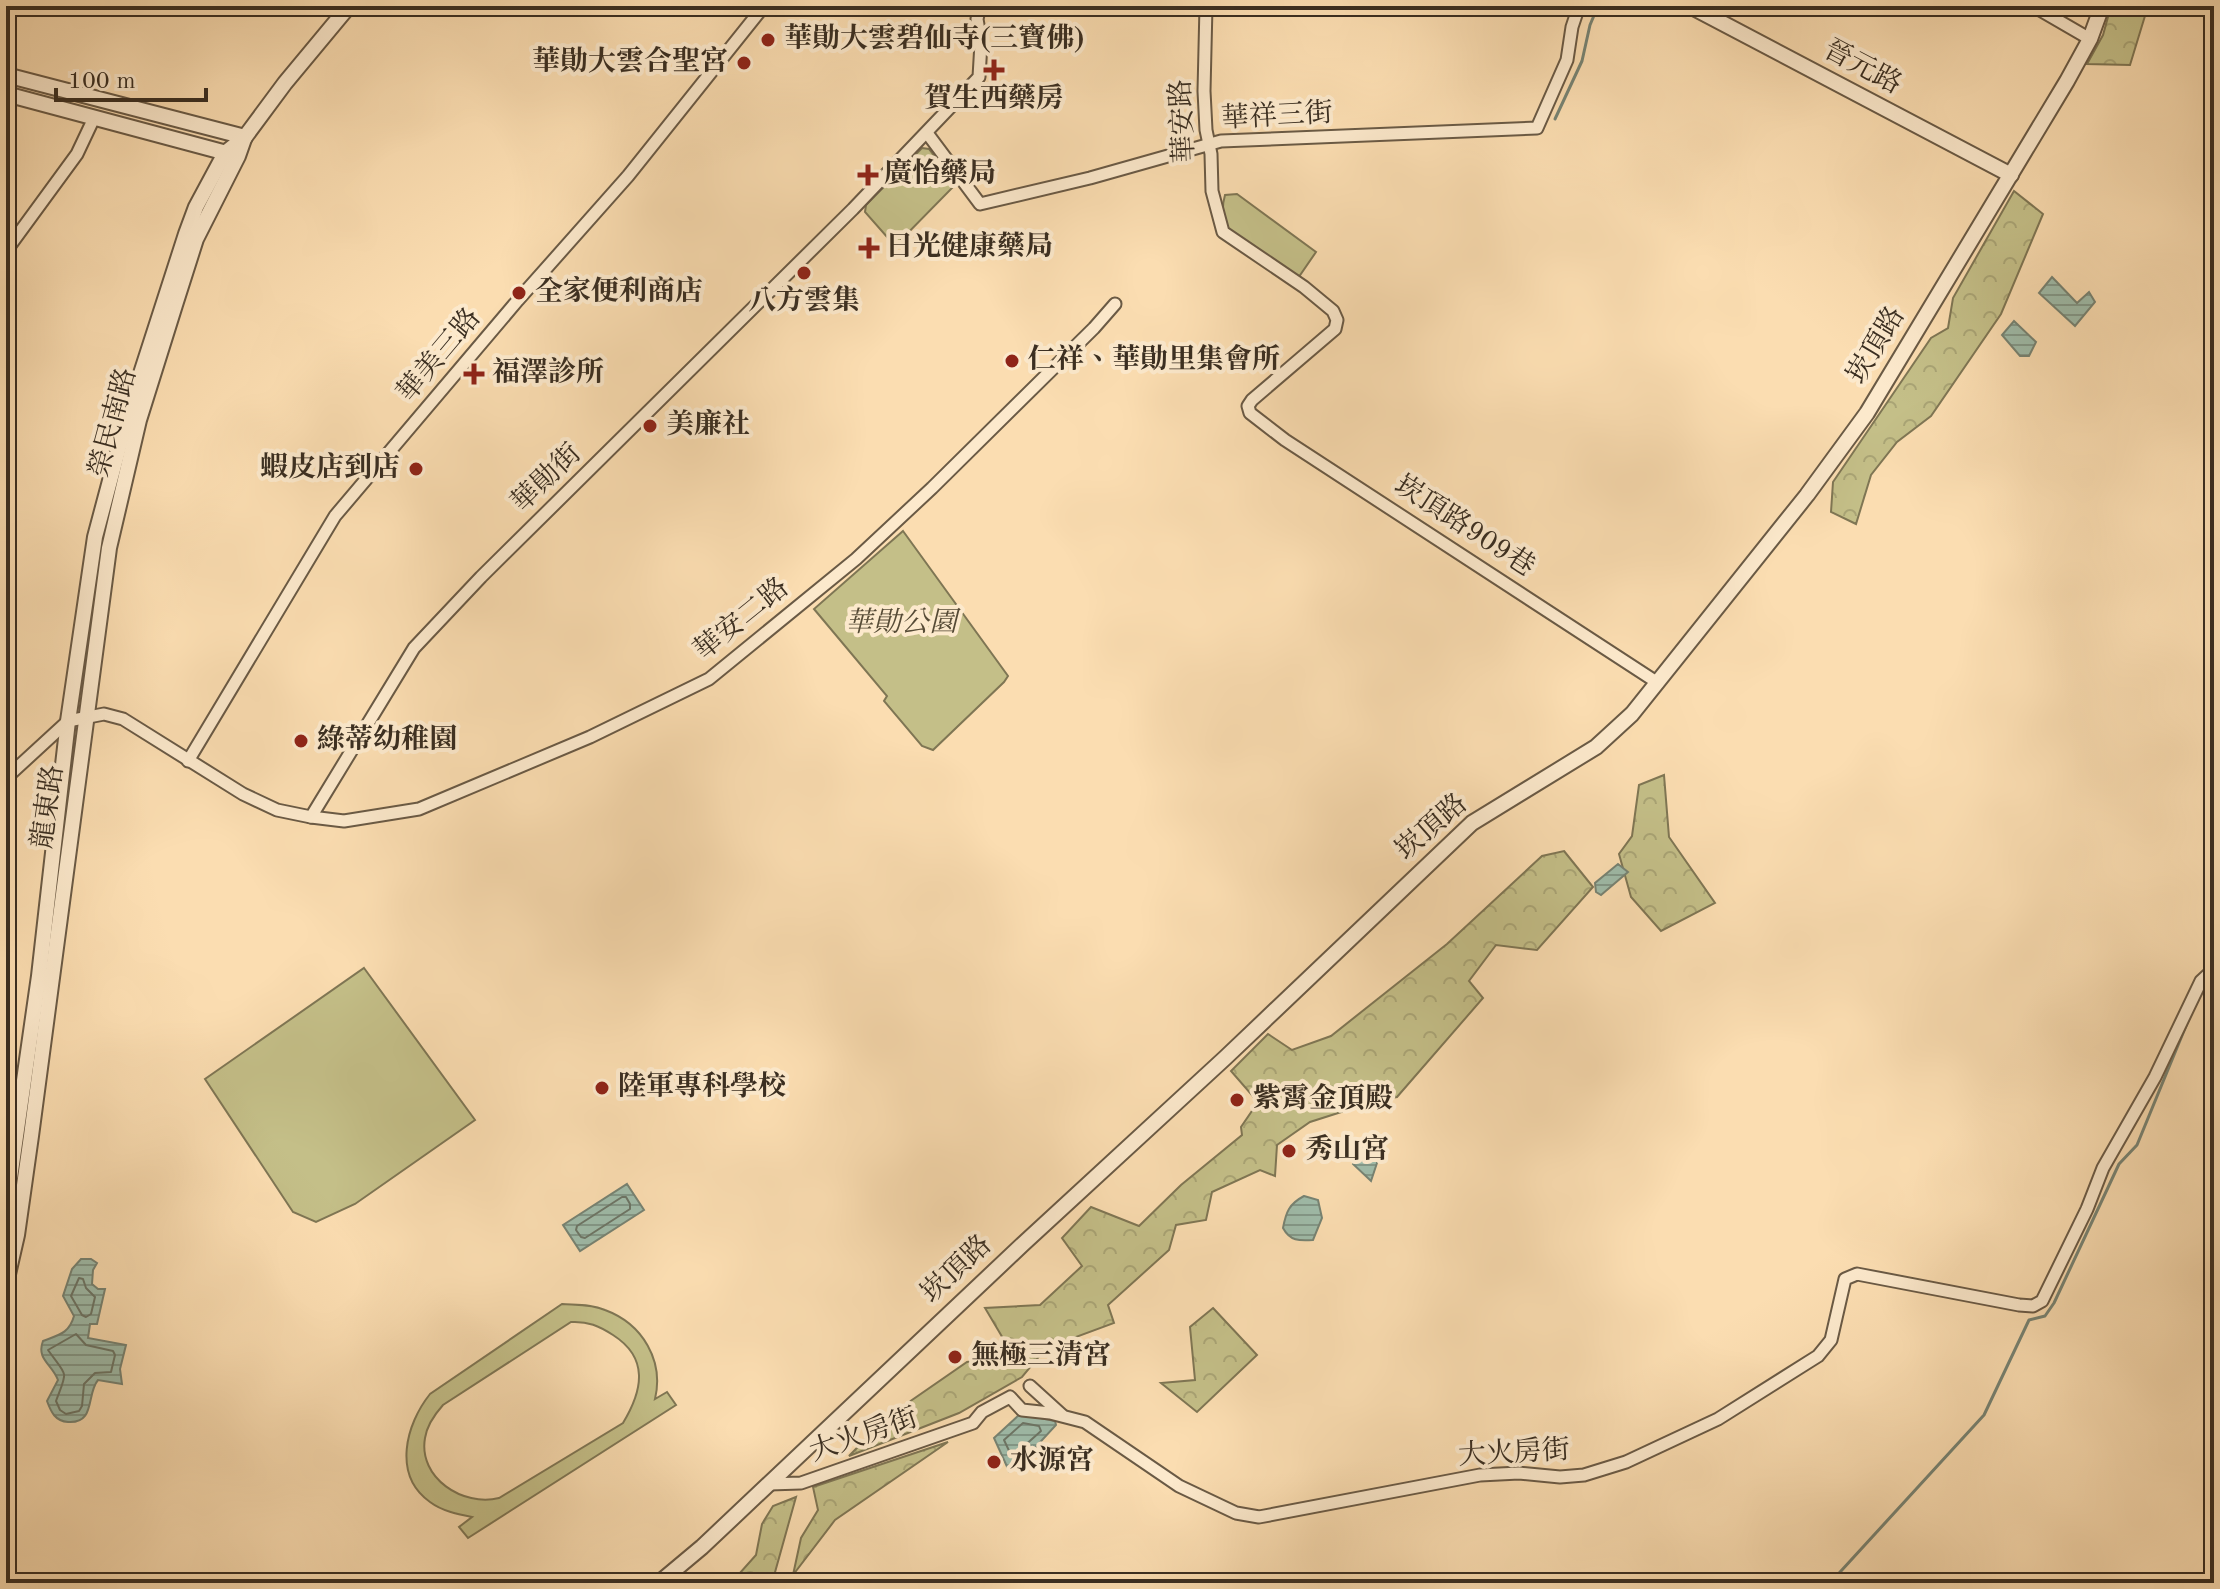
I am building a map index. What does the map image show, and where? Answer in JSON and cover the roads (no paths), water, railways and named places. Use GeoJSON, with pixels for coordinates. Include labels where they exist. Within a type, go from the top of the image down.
{"type":"FeatureCollection","features":[{"type":"Feature","properties":{"kind":"street","name":"榮民南路"},"geometry":{"type":"LineString","coordinates":[[68,721],[95,537],[196,207],[285,83],[349,6]]}},
{"type":"Feature","properties":{"kind":"street","name":"華美三路"},"geometry":{"type":"LineString","coordinates":[[188,761],[335,516],[628,176],[764,6]]}},
{"type":"Feature","properties":{"kind":"street","name":"華勛街"},"geometry":{"type":"LineString","coordinates":[[311,817],[414,648],[481,577],[927,133],[979,77],[981,43],[977,19],[980,6]]}},
{"type":"Feature","properties":{"kind":"street","name":"華安路"},"geometry":{"type":"LineString","coordinates":[[1206,6],[1204,91],[1212,191],[1223,232],[1304,287],[1333,311],[1337,320],[1335,329],[1248,406]]}},
{"type":"Feature","properties":{"kind":"street","name":"華祥三街"},"geometry":{"type":"LineString","coordinates":[[927,133],[980,204],[1076,182],[1221,141],[1537,128],[1567,60],[1579,6]]}},
{"type":"Feature","properties":{"kind":"street","name":"晉元路"},"geometry":{"type":"LineString","coordinates":[[1690,6],[2011,175]]}},
{"type":"Feature","properties":{"kind":"street"},"geometry":{"type":"LineString","coordinates":[[2033,6],[2090,39]]}},
{"type":"Feature","properties":{"kind":"street","name":"崁頂路"},"geometry":{"type":"LineString","coordinates":[[659,1583],[702,1547],[1472,823],[1596,747],[1632,714],[1807,495],[1867,413],[2090,39],[2102,6]]}},
{"type":"Feature","properties":{"kind":"street"},"geometry":{"type":"LineString","coordinates":[[6,75],[245,137]]}},
{"type":"Feature","properties":{"kind":"street"},"geometry":{"type":"LineString","coordinates":[[6,94],[231,155]]}},
{"type":"Feature","properties":{"kind":"street"},"geometry":{"type":"LineString","coordinates":[[6,251],[77,154],[94,118]]}},
{"type":"Feature","properties":{"kind":"street","name":"華安二路"},"geometry":{"type":"LineString","coordinates":[[311,817],[344,821],[419,809],[590,737],[709,679],[856,559],[932,488],[1115,304]]}},
{"type":"Feature","properties":{"kind":"street","name":"崁頂路909巷"},"geometry":{"type":"LineString","coordinates":[[1248,406],[1250,413],[1285,440],[1658,683]]}},
{"type":"Feature","properties":{"kind":"street","name":"榮民南路"},"geometry":{"type":"LineString","coordinates":[[88,717],[103,581],[133,418]]}},
{"type":"Feature","properties":{"kind":"street"},"geometry":{"type":"LineString","coordinates":[[6,778],[68,721],[104,714],[123,719],[188,761],[277,810],[311,817]]}},
{"type":"Feature","properties":{"kind":"street","name":"龍東路"},"geometry":{"type":"LineString","coordinates":[[7,1275],[31,1136],[88,717]]}},
{"type":"Feature","properties":{"kind":"street","name":"龍東路"},"geometry":{"type":"LineString","coordinates":[[6,1206],[39,976],[68,721]]}},
{"type":"Feature","properties":{"kind":"street","name":"大火房街"},"geometry":{"type":"LineString","coordinates":[[769,1484],[801,1483],[973,1423],[982,1412],[1010,1397],[1022,1410],[1085,1422],[1179,1486],[1236,1513],[1259,1517],[1480,1475],[1584,1475],[1626,1462],[1718,1419],[1818,1356],[1831,1340],[1845,1279],[1857,1274],[2019,1305],[2033,1306],[2042,1301],[2087,1209],[2103,1168],[2155,1077],[2201,981],[2214,969]]}},
{"type":"Feature","properties":{"kind":"street"},"geometry":{"type":"LineString","coordinates":[[1030,1386],[1064,1416]]}},
{"type":"Feature","properties":{"kind":"water"},"geometry":{"type":"Polygon","coordinates":[[[2052,277],[2077,303],[2089,292],[2095,302],[2075,326],[2039,293],[2052,277]]]}},
{"type":"Feature","properties":{"kind":"water"},"geometry":{"type":"Polygon","coordinates":[[[2014,321],[2036,342],[2029,356],[2020,356],[2002,335],[2014,321]]]}},
{"type":"Feature","properties":{"kind":"water"},"geometry":{"type":"Polygon","coordinates":[[[1618,864],[1628,872],[1601,895],[1596,892],[1595,883],[1618,864]]]}},
{"type":"Feature","properties":{"kind":"water"},"geometry":{"type":"Polygon","coordinates":[[[1359,1145],[1381,1151],[1371,1181],[1353,1164],[1359,1145]]]}},
{"type":"Feature","properties":{"kind":"water"},"geometry":{"type":"Polygon","coordinates":[[[627,1184],[644,1210],[580,1251],[563,1225],[627,1184]]]}},
{"type":"Feature","properties":{"kind":"water"},"geometry":{"type":"Polygon","coordinates":[[[1304,1196],[1318,1200],[1322,1218],[1313,1240],[1295,1239],[1283,1228],[1289,1209],[1304,1196]]]}},
{"type":"Feature","properties":{"kind":"water"},"geometry":{"type":"Polygon","coordinates":[[[81,1259],[91,1259],[97,1263],[92,1284],[98,1289],[105,1289],[97,1324],[90,1324],[88,1338],[126,1345],[120,1369],[122,1384],[98,1380],[87,1413],[77,1421],[68,1422],[54,1415],[47,1401],[58,1380],[43,1357],[41,1347],[43,1341],[62,1333],[72,1322],[74,1316],[63,1296],[72,1269],[81,1259]]]}},
{"type":"Feature","properties":{"kind":"water"},"geometry":{"type":"Polygon","coordinates":[[[1020,1414],[1055,1421],[1056,1425],[1020,1464],[1009,1471],[994,1438],[1020,1414]]]}},
{"type":"Feature","properties":{"kind":"waterway"},"geometry":{"type":"LineString","coordinates":[[1555,119],[1582,61],[1598,6]]}},
{"type":"Feature","properties":{"kind":"waterway"},"geometry":{"type":"LineString","coordinates":[[1830,1583],[1984,1415],[2029,1320],[2045,1316],[2054,1303],[2119,1164],[2137,1145],[2190,1016]]}},
{"type":"Feature","properties":{"kind":"place","name":"華勛大雲碧仙寺(三寶佛)"},"geometry":{"type":"Point","coordinates":[768,40]}},
{"type":"Feature","properties":{"kind":"place","name":"華勛大雲合聖宮"},"geometry":{"type":"Point","coordinates":[744,63]}},
{"type":"Feature","properties":{"kind":"place","name":"賀生西藥房"},"geometry":{"type":"Point","coordinates":[994,70]}},
{"type":"Feature","properties":{"kind":"place","name":"廣怡藥局"},"geometry":{"type":"Point","coordinates":[868,175]}},
{"type":"Feature","properties":{"kind":"place","name":"日光健康藥局"},"geometry":{"type":"Point","coordinates":[869,248]}},
{"type":"Feature","properties":{"kind":"place","name":"八方雲集"},"geometry":{"type":"Point","coordinates":[804,273]}},
{"type":"Feature","properties":{"kind":"place","name":"全家便利商店"},"geometry":{"type":"Point","coordinates":[519,293]}},
{"type":"Feature","properties":{"kind":"place","name":"仁祥、華勛里集會所"},"geometry":{"type":"Point","coordinates":[1012,361]}},
{"type":"Feature","properties":{"kind":"place","name":"福澤診所"},"geometry":{"type":"Point","coordinates":[474,374]}},
{"type":"Feature","properties":{"kind":"place","name":"美廉社"},"geometry":{"type":"Point","coordinates":[650,426]}},
{"type":"Feature","properties":{"kind":"place","name":"蝦皮店到店"},"geometry":{"type":"Point","coordinates":[416,469]}},
{"type":"Feature","properties":{"kind":"place","name":"綠蒂幼稚園"},"geometry":{"type":"Point","coordinates":[301,741]}},
{"type":"Feature","properties":{"kind":"place","name":"陸軍專科學校"},"geometry":{"type":"Point","coordinates":[602,1088]}},
{"type":"Feature","properties":{"kind":"place","name":"紫霄金頂殿"},"geometry":{"type":"Point","coordinates":[1237,1100]}},
{"type":"Feature","properties":{"kind":"place","name":"秀山宮"},"geometry":{"type":"Point","coordinates":[1289,1151]}},
{"type":"Feature","properties":{"kind":"place","name":"無極三清宮"},"geometry":{"type":"Point","coordinates":[955,1357]}},
{"type":"Feature","properties":{"kind":"place","name":"水源宮"},"geometry":{"type":"Point","coordinates":[994,1462]}},
{"type":"Feature","properties":{"kind":"park label","name":"華勛公園"},"geometry":{"type":"Point","coordinates":[901,624]}}]}
